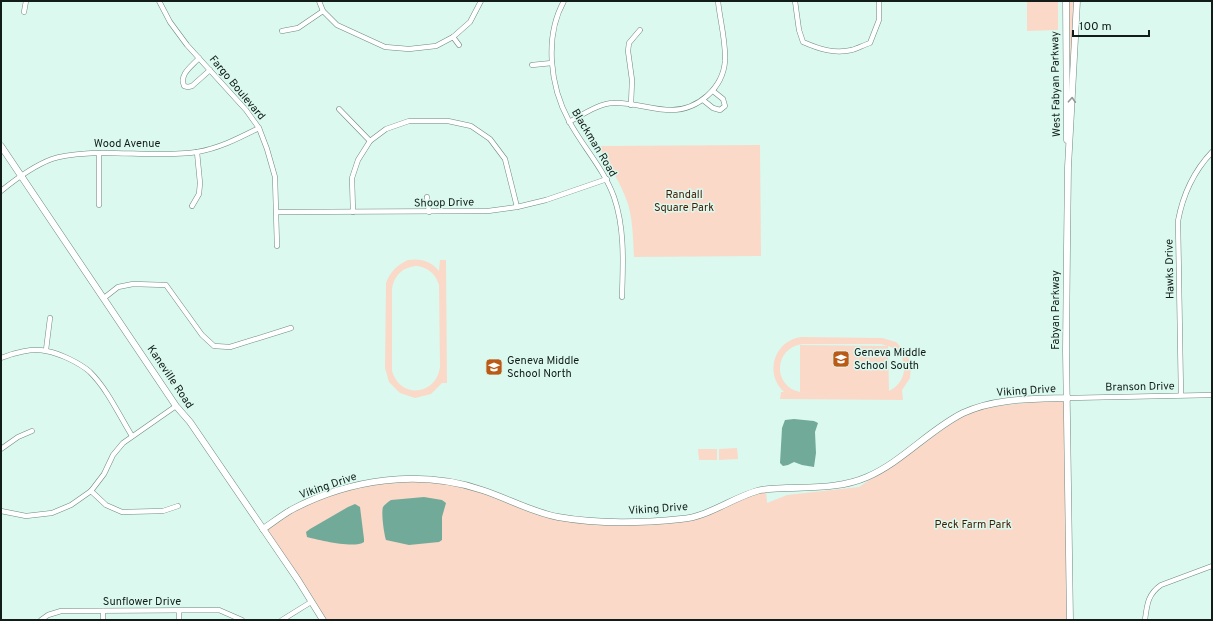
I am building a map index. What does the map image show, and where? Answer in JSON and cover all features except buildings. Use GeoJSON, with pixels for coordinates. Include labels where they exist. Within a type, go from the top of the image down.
{"type":"FeatureCollection","features":[{"type":"Feature","properties":{"kind":"main road","name":"West Fabyan Parkway"},"geometry":{"type":"LineString","coordinates":[[1066,1],[1066,117],[1068,167]]}},
{"type":"Feature","properties":{"kind":"main road","name":"Fabyan Parkway"},"geometry":{"type":"LineString","coordinates":[[1070,620],[1066,337],[1068,167],[1077,1]]}},
{"type":"Feature","properties":{"kind":"main road","name":"Kaneville Road"},"geometry":{"type":"LineString","coordinates":[[1,146],[176,406],[190,422],[263,529],[323,620]]}},
{"type":"Feature","properties":{"kind":"main road","name":"Viking Drive"},"geometry":{"type":"LineString","coordinates":[[263,529],[290,511],[318,498],[372,482],[407,479],[447,481],[482,490],[535,512],[556,517],[607,522],[684,519],[760,490],[831,486],[850,483],[868,477],[950,421],[975,408],[1006,401],[1068,398]]}},
{"type":"Feature","properties":{"kind":"street"},"geometry":{"type":"LineString","coordinates":[[24,12],[26,1]]}},
{"type":"Feature","properties":{"kind":"street","name":"Fargo Boulevard"},"geometry":{"type":"LineString","coordinates":[[159,1],[170,22],[246,110],[259,128],[275,177],[277,246]]}},
{"type":"Feature","properties":{"kind":"street"},"geometry":{"type":"LineString","coordinates":[[319,1],[323,11],[337,25],[385,47],[409,49],[436,46],[453,37],[470,22],[481,1]]}},
{"type":"Feature","properties":{"kind":"street","name":"Blackman Road"},"geometry":{"type":"LineString","coordinates":[[564,1],[559,9],[552,37],[552,63],[557,95],[569,122],[607,179],[619,212],[622,231],[622,297]]}},
{"type":"Feature","properties":{"kind":"street"},"geometry":{"type":"LineString","coordinates":[[569,122],[593,109],[613,103],[672,110],[690,106],[703,100],[714,91],[725,63],[724,38],[718,1]]}},
{"type":"Feature","properties":{"kind":"street"},"geometry":{"type":"LineString","coordinates":[[795,1],[799,30],[803,42],[821,50],[829,51],[853,50],[870,44],[878,20],[878,1]]}},
{"type":"Feature","properties":{"kind":"street"},"geometry":{"type":"LineString","coordinates":[[282,31],[298,28],[323,11]]}},
{"type":"Feature","properties":{"kind":"street"},"geometry":{"type":"LineString","coordinates":[[631,105],[632,80],[628,51],[629,43],[640,30]]}},
{"type":"Feature","properties":{"kind":"street"},"geometry":{"type":"LineString","coordinates":[[453,37],[459,45]]}},
{"type":"Feature","properties":{"kind":"street"},"geometry":{"type":"LineString","coordinates":[[200,58],[184,75],[182,81],[184,86],[192,86],[210,70]]}},
{"type":"Feature","properties":{"kind":"street"},"geometry":{"type":"LineString","coordinates":[[532,64],[552,63]]}},
{"type":"Feature","properties":{"kind":"street"},"geometry":{"type":"LineString","coordinates":[[703,100],[713,108],[720,110],[725,106],[723,99],[714,91]]}},
{"type":"Feature","properties":{"kind":"street"},"geometry":{"type":"LineString","coordinates":[[339,108],[370,141]]}},
{"type":"Feature","properties":{"kind":"street"},"geometry":{"type":"LineString","coordinates":[[353,212],[352,178],[358,160],[370,141],[386,129],[409,121],[448,121],[472,126],[490,139],[505,159],[517,207]]}},
{"type":"Feature","properties":{"kind":"street","name":"Wood Avenue"},"geometry":{"type":"LineString","coordinates":[[1,191],[21,175],[42,163],[59,156],[99,153],[176,154],[197,152],[223,146],[259,128]]}},
{"type":"Feature","properties":{"kind":"street"},"geometry":{"type":"LineString","coordinates":[[192,206],[199,194],[200,183],[197,152]]}},
{"type":"Feature","properties":{"kind":"street","name":"Hawks Drive"},"geometry":{"type":"LineString","coordinates":[[1181,395],[1178,221],[1184,196],[1190,181],[1212,152]]}},
{"type":"Feature","properties":{"kind":"street"},"geometry":{"type":"LineString","coordinates":[[99,153],[99,205]]}},
{"type":"Feature","properties":{"kind":"street","name":"Shoop Drive"},"geometry":{"type":"LineString","coordinates":[[277,212],[488,211],[517,207],[546,200],[607,179]]}},
{"type":"Feature","properties":{"kind":"street"},"geometry":{"type":"LineString","coordinates":[[428,197],[429,212]]}},
{"type":"Feature","properties":{"kind":"street"},"geometry":{"type":"LineString","coordinates":[[104,298],[118,287],[133,284],[166,285],[202,335],[214,346],[230,347],[291,328]]}},
{"type":"Feature","properties":{"kind":"street"},"geometry":{"type":"LineString","coordinates":[[46,350],[50,318]]}},
{"type":"Feature","properties":{"kind":"street"},"geometry":{"type":"LineString","coordinates":[[1,358],[30,351],[46,350],[74,360],[89,372],[108,396],[132,436]]}},
{"type":"Feature","properties":{"kind":"street","name":"Branson Drive"},"geometry":{"type":"LineString","coordinates":[[1068,398],[1212,395]]}},
{"type":"Feature","properties":{"kind":"street"},"geometry":{"type":"LineString","coordinates":[[1,511],[26,516],[52,513],[71,505],[91,491],[104,474],[113,455],[123,444],[132,436],[176,406]]}},
{"type":"Feature","properties":{"kind":"street"},"geometry":{"type":"LineString","coordinates":[[1,449],[18,437],[32,431]]}},
{"type":"Feature","properties":{"kind":"street"},"geometry":{"type":"LineString","coordinates":[[91,491],[106,505],[122,512],[163,511],[178,506]]}},
{"type":"Feature","properties":{"kind":"street"},"geometry":{"type":"LineString","coordinates":[[1145,620],[1147,606],[1154,590],[1161,585],[1212,566]]}},
{"type":"Feature","properties":{"kind":"street"},"geometry":{"type":"LineString","coordinates":[[282,620],[311,602]]}},
{"type":"Feature","properties":{"kind":"street","name":"Sunflower Drive"},"geometry":{"type":"LineString","coordinates":[[41,620],[48,615],[61,611],[219,610],[242,620]]}},
{"type":"Feature","properties":{"kind":"street"},"geometry":{"type":"LineString","coordinates":[[103,611],[103,620]]}},
{"type":"Feature","properties":{"kind":"street"},"geometry":{"type":"LineString","coordinates":[[179,611],[179,620]]}},
{"type":"Feature","properties":{"kind":"green space"},"geometry":{"type":"Polygon","coordinates":[[[1027,1],[1058,1],[1058,30],[1027,31],[1027,1]]]}},
{"type":"Feature","properties":{"kind":"green space"},"geometry":{"type":"Polygon","coordinates":[[[1068,1],[1074,1],[1069,113],[1068,1]]]}},
{"type":"Feature","properties":{"kind":"green space","name":"Randall Square Park"},"geometry":{"type":"Polygon","coordinates":[[[760,145],[761,256],[634,257],[630,210],[618,181],[598,146],[760,145]]]}},
{"type":"Feature","properties":{"kind":"green space"},"geometry":{"type":"Polygon","coordinates":[[[412,259],[425,261],[439,271],[440,260],[446,260],[447,383],[442,383],[431,394],[415,398],[400,393],[389,382],[385,368],[386,283],[392,272],[404,262],[412,259]],[[413,266],[400,272],[393,284],[392,289],[392,371],[396,380],[402,386],[410,390],[418,390],[432,384],[437,377],[440,367],[439,285],[432,272],[426,268],[413,266]]]}},
{"type":"Feature","properties":{"kind":"green space"},"geometry":{"type":"Polygon","coordinates":[[[801,337],[882,338],[896,342],[907,353],[911,367],[910,378],[902,390],[903,400],[780,399],[781,392],[784,392],[774,376],[773,367],[778,351],[792,340],[801,337]],[[802,344],[793,347],[786,352],[780,367],[781,375],[785,383],[791,388],[800,392],[800,345],[887,346],[881,344],[802,344]],[[888,346],[889,391],[896,387],[900,381],[904,368],[900,355],[888,346]]]}},
{"type":"Feature","properties":{"kind":"green space","name":"Peck Farm Park"},"geometry":{"type":"Polygon","coordinates":[[[1068,398],[1069,620],[324,620],[263,529],[318,498],[371,482],[447,481],[506,500],[579,520],[684,519],[766,489],[767,503],[787,495],[859,487],[973,409],[1068,398]]]}},
{"type":"Feature","properties":{"kind":"green space"},"geometry":{"type":"Polygon","coordinates":[[[737,448],[738,459],[719,460],[719,449],[737,448]]]}},
{"type":"Feature","properties":{"kind":"green space"},"geometry":{"type":"Polygon","coordinates":[[[698,449],[717,449],[717,460],[699,460],[698,449]]]}},
{"type":"Feature","properties":{"kind":"shaded area"},"geometry":{"type":"Polygon","coordinates":[[[794,419],[814,421],[818,423],[815,432],[816,453],[814,467],[794,462],[783,466],[780,463],[782,428],[785,420],[794,419]]]}},
{"type":"Feature","properties":{"kind":"shaded area"},"geometry":{"type":"Polygon","coordinates":[[[424,497],[442,500],[446,503],[442,517],[442,540],[439,542],[409,545],[386,540],[382,514],[383,507],[391,500],[424,497]]]}},
{"type":"Feature","properties":{"kind":"shaded area"},"geometry":{"type":"Polygon","coordinates":[[[355,504],[360,507],[364,542],[353,545],[327,542],[307,537],[306,532],[310,529],[355,504]]]}},
{"type":"Feature","properties":{"kind":"place","name":"Geneva Middle School South"},"geometry":{"type":"Point","coordinates":[841,359]}},
{"type":"Feature","properties":{"kind":"place","name":"Geneva Middle School North"},"geometry":{"type":"Point","coordinates":[494,367]}}]}
